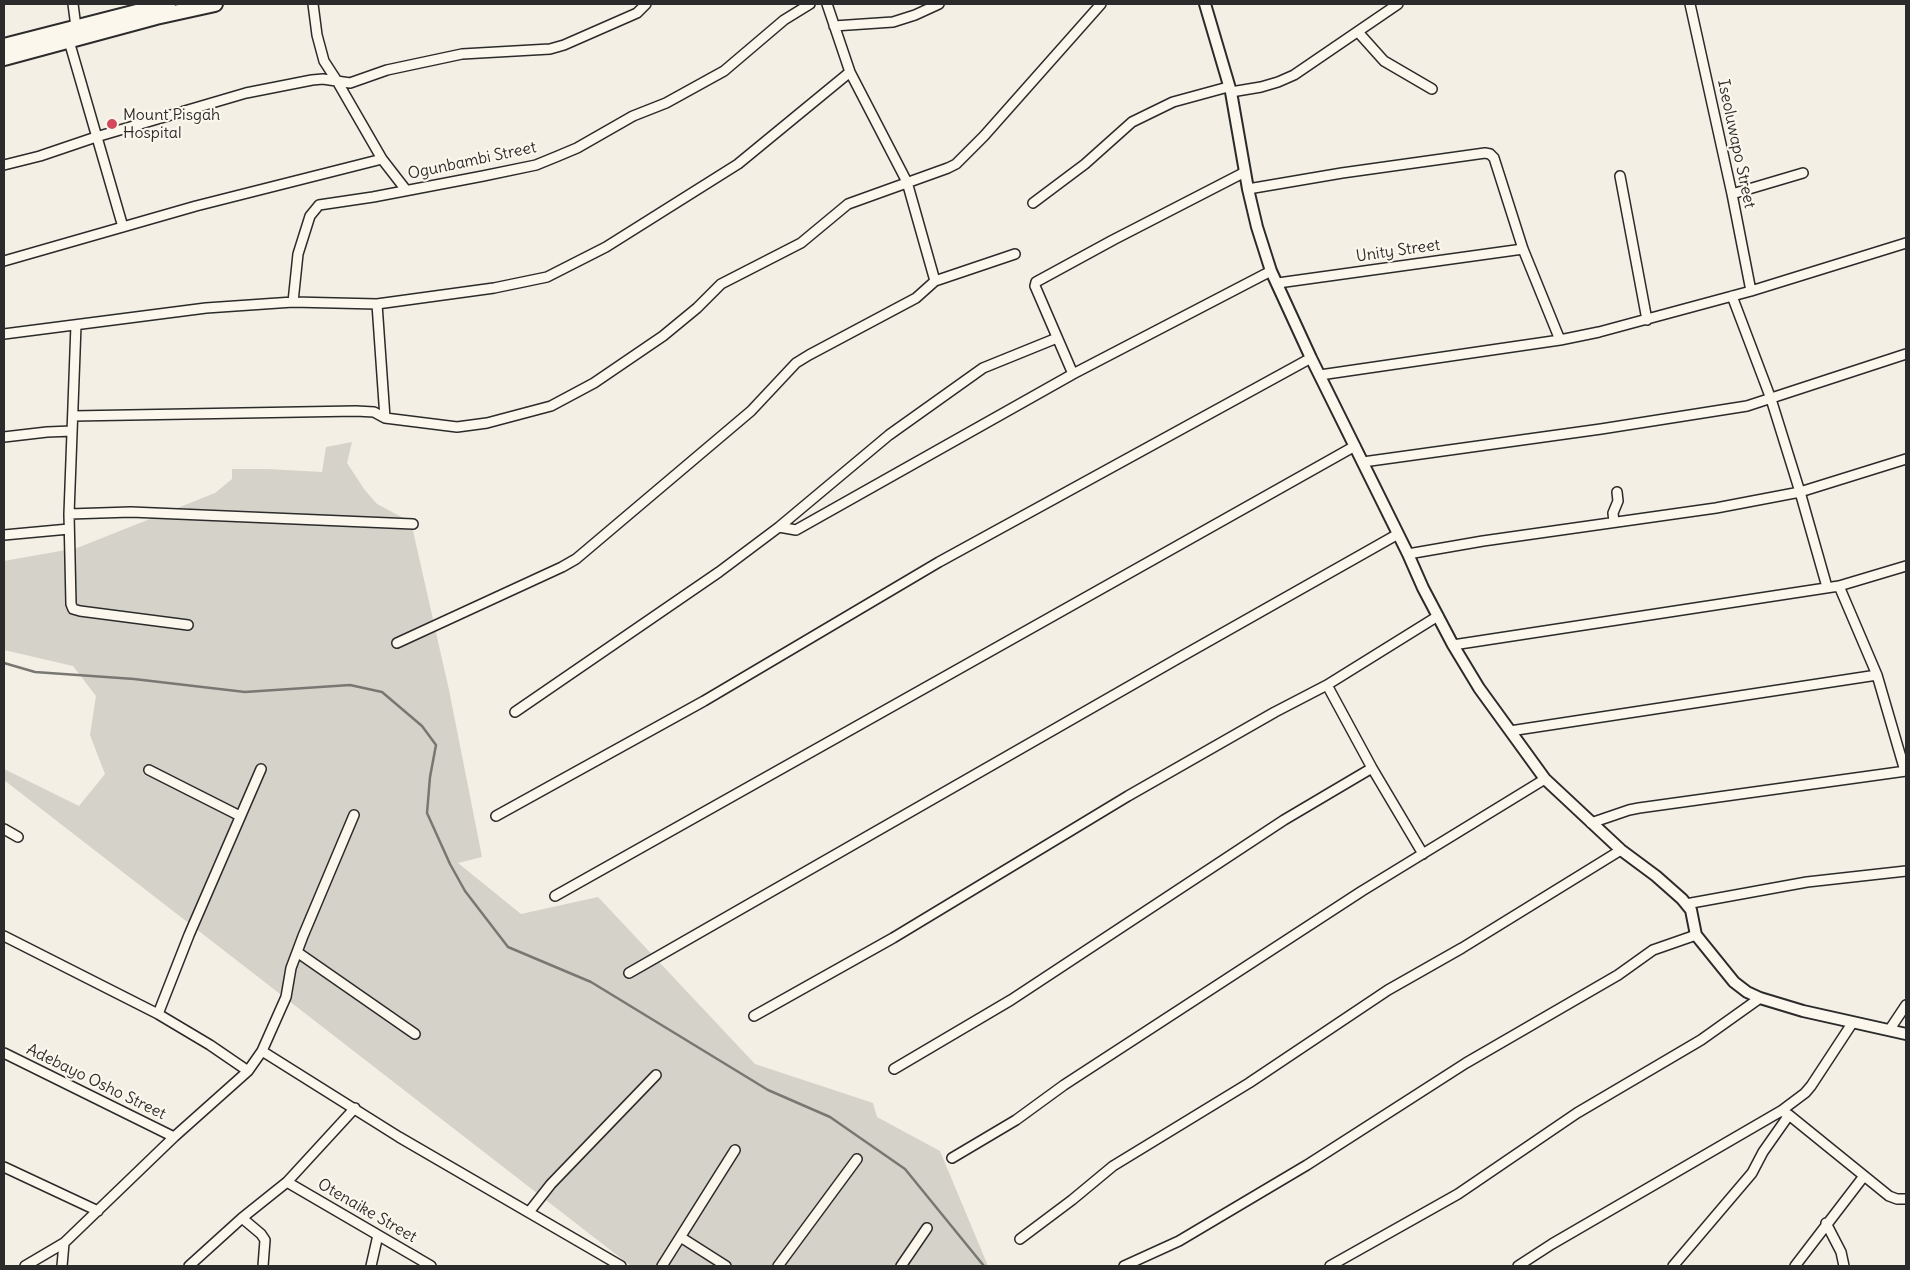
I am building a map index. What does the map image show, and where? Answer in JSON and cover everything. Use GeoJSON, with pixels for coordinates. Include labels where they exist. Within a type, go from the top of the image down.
{"type":"FeatureCollection","features":[{"type":"Feature","properties":{"kind":"main road"},"geometry":{"type":"LineString","coordinates":[[4,46],[168,4]]}},
{"type":"Feature","properties":{"kind":"main road"},"geometry":{"type":"LineString","coordinates":[[4,58],[156,17],[215,4]]}},
{"type":"Feature","properties":{"kind":"street"},"geometry":{"type":"LineString","coordinates":[[73,4],[76,27]]}},
{"type":"Feature","properties":{"kind":"street"},"geometry":{"type":"LineString","coordinates":[[313,4],[317,35],[324,61],[337,80],[382,159],[406,190]]}},
{"type":"Feature","properties":{"kind":"street"},"geometry":{"type":"LineString","coordinates":[[4,165],[40,156],[96,137],[246,93],[312,80],[337,80],[350,83],[387,70],[462,54],[550,49],[564,45],[637,13],[646,4]]}},
{"type":"Feature","properties":{"kind":"street","name":"Ogunbambi Street"},"geometry":{"type":"LineString","coordinates":[[293,302],[298,254],[310,216],[319,205],[373,197],[536,165],[577,148],[609,128],[666,103],[724,71],[784,20],[810,4]]}},
{"type":"Feature","properties":{"kind":"street"},"geometry":{"type":"LineString","coordinates":[[827,4],[850,72],[907,182],[935,282]]}},
{"type":"Feature","properties":{"kind":"street"},"geometry":{"type":"LineString","coordinates":[[834,26],[893,22],[939,4]]}},
{"type":"Feature","properties":{"kind":"street"},"geometry":{"type":"LineString","coordinates":[[73,416],[356,411],[374,412],[385,418],[457,427],[487,423],[551,406],[594,383],[663,336],[697,308],[721,284],[801,243],[848,204],[948,168],[962,159],[1101,4]]}},
{"type":"Feature","properties":{"kind":"street"},"geometry":{"type":"LineString","coordinates":[[1205,4],[1230,90],[1248,189],[1257,227],[1271,271],[1311,358],[1423,588],[1453,645],[1479,688],[1545,779],[1621,850],[1656,876],[1686,904],[1691,910],[1696,935],[1734,982],[1747,992],[1760,998],[1803,1011],[1906,1034]]}},
{"type":"Feature","properties":{"kind":"street"},"geometry":{"type":"LineString","coordinates":[[1033,203],[1085,164],[1132,122],[1173,102],[1278,82],[1307,66],[1398,4]]}},
{"type":"Feature","properties":{"kind":"street","name":"Iseoluwapo Street"},"geometry":{"type":"LineString","coordinates":[[1690,4],[1732,194],[1750,291]]}},
{"type":"Feature","properties":{"kind":"street"},"geometry":{"type":"LineString","coordinates":[[1358,32],[1384,61],[1432,88]]}},
{"type":"Feature","properties":{"kind":"street"},"geometry":{"type":"LineString","coordinates":[[69,41],[123,227]]}},
{"type":"Feature","properties":{"kind":"street"},"geometry":{"type":"LineString","coordinates":[[4,334],[206,308],[293,302],[378,304],[494,288],[547,277],[606,247],[738,164],[850,72]]}},
{"type":"Feature","properties":{"kind":"street"},"geometry":{"type":"LineString","coordinates":[[1248,189],[1342,173],[1486,153],[1490,154],[1494,158],[1523,249],[1560,340]]}},
{"type":"Feature","properties":{"kind":"street"},"geometry":{"type":"LineString","coordinates":[[4,260],[196,206],[382,159]]}},
{"type":"Feature","properties":{"kind":"street"},"geometry":{"type":"LineString","coordinates":[[1073,374],[1035,286],[1036,282],[1246,172]]}},
{"type":"Feature","properties":{"kind":"street"},"geometry":{"type":"LineString","coordinates":[[1732,194],[1803,173]]}},
{"type":"Feature","properties":{"kind":"street"},"geometry":{"type":"LineString","coordinates":[[1620,176],[1647,320]]}},
{"type":"Feature","properties":{"kind":"street"},"geometry":{"type":"LineString","coordinates":[[1320,375],[1560,340],[1647,320],[1750,291],[1906,243]]}},
{"type":"Feature","properties":{"kind":"street","name":"Unity Street"},"geometry":{"type":"LineString","coordinates":[[1278,283],[1523,249]]}},
{"type":"Feature","properties":{"kind":"street"},"geometry":{"type":"LineString","coordinates":[[397,643],[576,559],[751,411],[796,363],[916,298],[935,282],[1014,254]]}},
{"type":"Feature","properties":{"kind":"street"},"geometry":{"type":"LineString","coordinates":[[779,527],[796,530],[1073,374],[1271,271]]}},
{"type":"Feature","properties":{"kind":"street"},"geometry":{"type":"LineString","coordinates":[[1732,296],[1771,399],[1827,587]]}},
{"type":"Feature","properties":{"kind":"street"},"geometry":{"type":"LineString","coordinates":[[378,304],[385,418]]}},
{"type":"Feature","properties":{"kind":"street"},"geometry":{"type":"LineString","coordinates":[[76,325],[69,514],[71,604],[73,609],[188,625]]}},
{"type":"Feature","properties":{"kind":"street"},"geometry":{"type":"LineString","coordinates":[[515,712],[719,572],[779,527],[889,435],[983,368],[1057,338]]}},
{"type":"Feature","properties":{"kind":"street"},"geometry":{"type":"LineString","coordinates":[[1363,462],[1601,429],[1747,406],[1906,354]]}},
{"type":"Feature","properties":{"kind":"street"},"geometry":{"type":"LineString","coordinates":[[496,816],[704,701],[939,562],[1311,358]]}},
{"type":"Feature","properties":{"kind":"street"},"geometry":{"type":"LineString","coordinates":[[4,437],[47,432],[72,432]]}},
{"type":"Feature","properties":{"kind":"street"},"geometry":{"type":"LineString","coordinates":[[555,896],[1355,446]]}},
{"type":"Feature","properties":{"kind":"street"},"geometry":{"type":"LineString","coordinates":[[1408,554],[1483,540],[1716,508],[1800,492],[1906,459]]}},
{"type":"Feature","properties":{"kind":"street"},"geometry":{"type":"LineString","coordinates":[[1614,522],[1613,513],[1618,500],[1617,492]]}},
{"type":"Feature","properties":{"kind":"street"},"geometry":{"type":"LineString","coordinates":[[69,514],[131,512],[413,524]]}},
{"type":"Feature","properties":{"kind":"street"},"geometry":{"type":"LineString","coordinates":[[4,535],[69,529]]}},
{"type":"Feature","properties":{"kind":"street"},"geometry":{"type":"LineString","coordinates":[[629,973],[1398,534]]}},
{"type":"Feature","properties":{"kind":"street"},"geometry":{"type":"LineString","coordinates":[[1453,645],[1839,586],[1906,566]]}},
{"type":"Feature","properties":{"kind":"street"},"geometry":{"type":"LineString","coordinates":[[1591,823],[1639,808],[1906,771],[1877,675],[1839,586]]}},
{"type":"Feature","properties":{"kind":"street"},"geometry":{"type":"LineString","coordinates":[[754,1016],[893,938],[1137,791],[1275,712],[1327,685],[1438,616]]}},
{"type":"Feature","properties":{"kind":"street"},"geometry":{"type":"LineString","coordinates":[[1510,731],[1877,675]]}},
{"type":"Feature","properties":{"kind":"street"},"geometry":{"type":"LineString","coordinates":[[1327,685],[1372,768],[1423,854]]}},
{"type":"Feature","properties":{"kind":"street"},"geometry":{"type":"LineString","coordinates":[[158,1014],[189,935],[261,768]]}},
{"type":"Feature","properties":{"kind":"street"},"geometry":{"type":"LineString","coordinates":[[894,1069],[1011,1000],[1284,820],[1372,768]]}},
{"type":"Feature","properties":{"kind":"street"},"geometry":{"type":"LineString","coordinates":[[149,770],[240,816]]}},
{"type":"Feature","properties":{"kind":"street"},"geometry":{"type":"LineString","coordinates":[[952,1158],[1016,1120],[1064,1085],[1362,891],[1545,779]]}},
{"type":"Feature","properties":{"kind":"street"},"geometry":{"type":"LineString","coordinates":[[25,1266],[64,1243],[174,1137],[248,1070],[262,1051],[286,997],[291,968],[297,952],[354,815]]}},
{"type":"Feature","properties":{"kind":"street"},"geometry":{"type":"LineString","coordinates":[[4,829],[18,837]]}},
{"type":"Feature","properties":{"kind":"street"},"geometry":{"type":"LineString","coordinates":[[1020,1239],[1113,1166],[1249,1083],[1388,990],[1462,948],[1621,850]]}},
{"type":"Feature","properties":{"kind":"street"},"geometry":{"type":"LineString","coordinates":[[1686,904],[1807,882],[1906,871]]}},
{"type":"Feature","properties":{"kind":"street"},"geometry":{"type":"LineString","coordinates":[[1124,1266],[1178,1241],[1290,1175],[1466,1064],[1618,975],[1653,950],[1696,935]]}},
{"type":"Feature","properties":{"kind":"street"},"geometry":{"type":"LineString","coordinates":[[4,936],[158,1014],[248,1070]]}},
{"type":"Feature","properties":{"kind":"street"},"geometry":{"type":"LineString","coordinates":[[297,952],[415,1034]]}},
{"type":"Feature","properties":{"kind":"street"},"geometry":{"type":"LineString","coordinates":[[1330,1266],[1458,1194],[1577,1114],[1701,1040],[1760,998]]}},
{"type":"Feature","properties":{"kind":"street"},"geometry":{"type":"LineString","coordinates":[[1890,1029],[1906,1005]]}},
{"type":"Feature","properties":{"kind":"street"},"geometry":{"type":"LineString","coordinates":[[1673,1266],[1752,1173],[1785,1113],[1811,1086],[1853,1022]]}},
{"type":"Feature","properties":{"kind":"street"},"geometry":{"type":"LineString","coordinates":[[262,1051],[355,1108],[398,1137],[621,1266]]}},
{"type":"Feature","properties":{"kind":"street","name":"Adebayo Osho Street"},"geometry":{"type":"LineString","coordinates":[[4,1053],[174,1137]]}},
{"type":"Feature","properties":{"kind":"street"},"geometry":{"type":"LineString","coordinates":[[529,1212],[551,1184],[656,1075]]}},
{"type":"Feature","properties":{"kind":"street"},"geometry":{"type":"LineString","coordinates":[[189,1266],[242,1218],[287,1182],[355,1108]]}},
{"type":"Feature","properties":{"kind":"street"},"geometry":{"type":"LineString","coordinates":[[1785,1113],[1889,1196],[1897,1199],[1906,1199]]}},
{"type":"Feature","properties":{"kind":"street"},"geometry":{"type":"LineString","coordinates":[[1518,1266],[1552,1244],[1785,1113]]}},
{"type":"Feature","properties":{"kind":"street"},"geometry":{"type":"LineString","coordinates":[[662,1266],[682,1238],[734,1150]]}},
{"type":"Feature","properties":{"kind":"street"},"geometry":{"type":"LineString","coordinates":[[778,1266],[857,1159]]}},
{"type":"Feature","properties":{"kind":"street"},"geometry":{"type":"LineString","coordinates":[[4,1167],[98,1211]]}},
{"type":"Feature","properties":{"kind":"street"},"geometry":{"type":"LineString","coordinates":[[1795,1266],[1826,1223],[1864,1176]]}},
{"type":"Feature","properties":{"kind":"street","name":"Otenaike Street"},"geometry":{"type":"LineString","coordinates":[[287,1182],[431,1266]]}},
{"type":"Feature","properties":{"kind":"street"},"geometry":{"type":"LineString","coordinates":[[242,1218],[261,1234],[265,1240],[263,1266]]}},
{"type":"Feature","properties":{"kind":"street"},"geometry":{"type":"LineString","coordinates":[[1826,1223],[1841,1252],[1844,1266]]}},
{"type":"Feature","properties":{"kind":"street"},"geometry":{"type":"LineString","coordinates":[[901,1266],[927,1228]]}},
{"type":"Feature","properties":{"kind":"street"},"geometry":{"type":"LineString","coordinates":[[371,1266],[378,1235]]}},
{"type":"Feature","properties":{"kind":"street"},"geometry":{"type":"LineString","coordinates":[[682,1238],[726,1266]]}},
{"type":"Feature","properties":{"kind":"street"},"geometry":{"type":"LineString","coordinates":[[62,1266],[64,1243]]}},
{"type":"Feature","properties":{"kind":"shaded area"},"geometry":{"type":"Polygon","coordinates":[[[352,442],[347,463],[364,489],[377,504],[411,522],[449,690],[482,857],[458,863],[521,914],[598,897],[755,1064],[873,1103],[877,1117],[940,1151],[988,1266],[631,1266],[4,780],[4,769],[79,806],[105,774],[90,735],[96,696],[73,666],[4,650],[4,561],[77,548],[215,493],[232,479],[232,469],[322,472],[326,447],[352,442]]]}},
{"type":"Feature","properties":{"kind":"waterway"},"geometry":{"type":"LineString","coordinates":[[4,663],[35,672],[134,679],[245,692],[350,685],[382,692],[422,726],[436,745],[430,777],[427,813],[450,864],[465,891],[508,947],[591,982],[768,1090],[830,1117],[905,1169],[984,1266]]}},
{"type":"Feature","properties":{"kind":"place","name":"Mount Pisgah Hospital"},"geometry":{"type":"Point","coordinates":[112,124]}}]}
